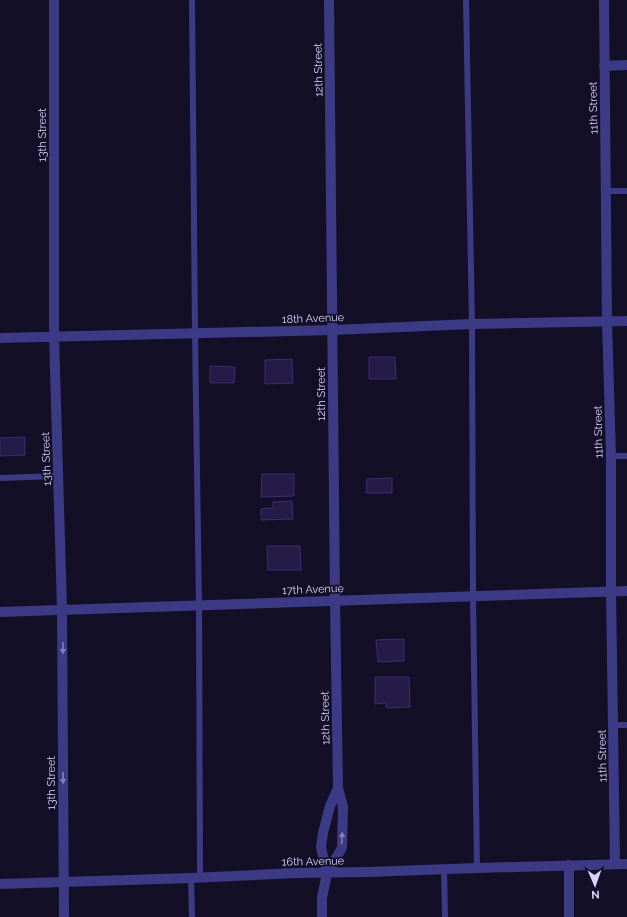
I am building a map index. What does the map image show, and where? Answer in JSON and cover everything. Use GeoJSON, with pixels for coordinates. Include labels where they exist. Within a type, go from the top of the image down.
{"type":"FeatureCollection","features":[{"type":"Feature","properties":{"kind":"street","name":"13th Street"},"geometry":{"type":"LineString","coordinates":[[54,0],[54,336],[62,609],[64,917]]}},
{"type":"Feature","properties":{"kind":"street","name":"12th Street"},"geometry":{"type":"LineString","coordinates":[[322,917],[322,898],[327,873],[342,848],[343,807],[338,788],[329,0]]}},
{"type":"Feature","properties":{"kind":"street","name":"11th Street"},"geometry":{"type":"LineString","coordinates":[[604,0],[615,864]]}},
{"type":"Feature","properties":{"kind":"street"},"geometry":{"type":"LineString","coordinates":[[604,66],[627,65]]}},
{"type":"Feature","properties":{"kind":"street","name":"18th Avenue"},"geometry":{"type":"LineString","coordinates":[[0,338],[332,330],[472,324],[627,321]]}},
{"type":"Feature","properties":{"kind":"street","name":"17th Avenue"},"geometry":{"type":"LineString","coordinates":[[0,612],[627,591]]}},
{"type":"Feature","properties":{"kind":"street","name":"12th Street"},"geometry":{"type":"LineString","coordinates":[[327,873],[321,847],[330,806],[338,788]]}},
{"type":"Feature","properties":{"kind":"street","name":"16th Avenue"},"geometry":{"type":"LineString","coordinates":[[0,884],[196,878],[296,873],[627,864]]}},
{"type":"Feature","properties":{"kind":"street"},"geometry":{"type":"LineString","coordinates":[[569,865],[569,917]]}},
{"type":"Feature","properties":{"kind":"lane"},"geometry":{"type":"LineString","coordinates":[[192,0],[199,605],[196,878],[192,917]]}},
{"type":"Feature","properties":{"kind":"lane"},"geometry":{"type":"LineString","coordinates":[[466,0],[472,324],[473,596],[477,868]]}},
{"type":"Feature","properties":{"kind":"lane"},"geometry":{"type":"LineString","coordinates":[[606,191],[627,191]]}},
{"type":"Feature","properties":{"kind":"lane"},"geometry":{"type":"LineString","coordinates":[[610,456],[627,456]]}},
{"type":"Feature","properties":{"kind":"lane"},"geometry":{"type":"LineString","coordinates":[[0,478],[58,476]]}},
{"type":"Feature","properties":{"kind":"lane"},"geometry":{"type":"LineString","coordinates":[[613,725],[627,725]]}},
{"type":"Feature","properties":{"kind":"lane"},"geometry":{"type":"LineString","coordinates":[[444,869],[445,917]]}},
{"type":"Feature","properties":{"kind":"building"},"geometry":{"type":"Polygon","coordinates":[[[369,357],[395,357],[396,379],[369,379],[369,357]]]}},
{"type":"Feature","properties":{"kind":"building"},"geometry":{"type":"Polygon","coordinates":[[[292,359],[293,383],[265,384],[265,360],[292,359]]]}},
{"type":"Feature","properties":{"kind":"building"},"geometry":{"type":"Polygon","coordinates":[[[210,366],[235,367],[234,383],[210,383],[210,366]]]}},
{"type":"Feature","properties":{"kind":"building"},"geometry":{"type":"Polygon","coordinates":[[[25,437],[25,455],[0,456],[0,438],[25,437]]]}},
{"type":"Feature","properties":{"kind":"building"},"geometry":{"type":"Polygon","coordinates":[[[262,474],[294,474],[294,496],[261,497],[262,474]]]}},
{"type":"Feature","properties":{"kind":"building"},"geometry":{"type":"Polygon","coordinates":[[[392,478],[392,493],[366,493],[367,479],[392,478]]]}},
{"type":"Feature","properties":{"kind":"building"},"geometry":{"type":"Polygon","coordinates":[[[292,501],[293,519],[261,520],[261,509],[273,508],[273,502],[292,501]]]}},
{"type":"Feature","properties":{"kind":"building"},"geometry":{"type":"Polygon","coordinates":[[[267,546],[300,546],[301,570],[268,570],[267,546]]]}},
{"type":"Feature","properties":{"kind":"building"},"geometry":{"type":"Polygon","coordinates":[[[404,639],[404,661],[378,662],[376,640],[404,639]]]}},
{"type":"Feature","properties":{"kind":"building"},"geometry":{"type":"Polygon","coordinates":[[[375,677],[409,677],[410,707],[386,708],[386,703],[375,704],[375,677]]]}}]}
